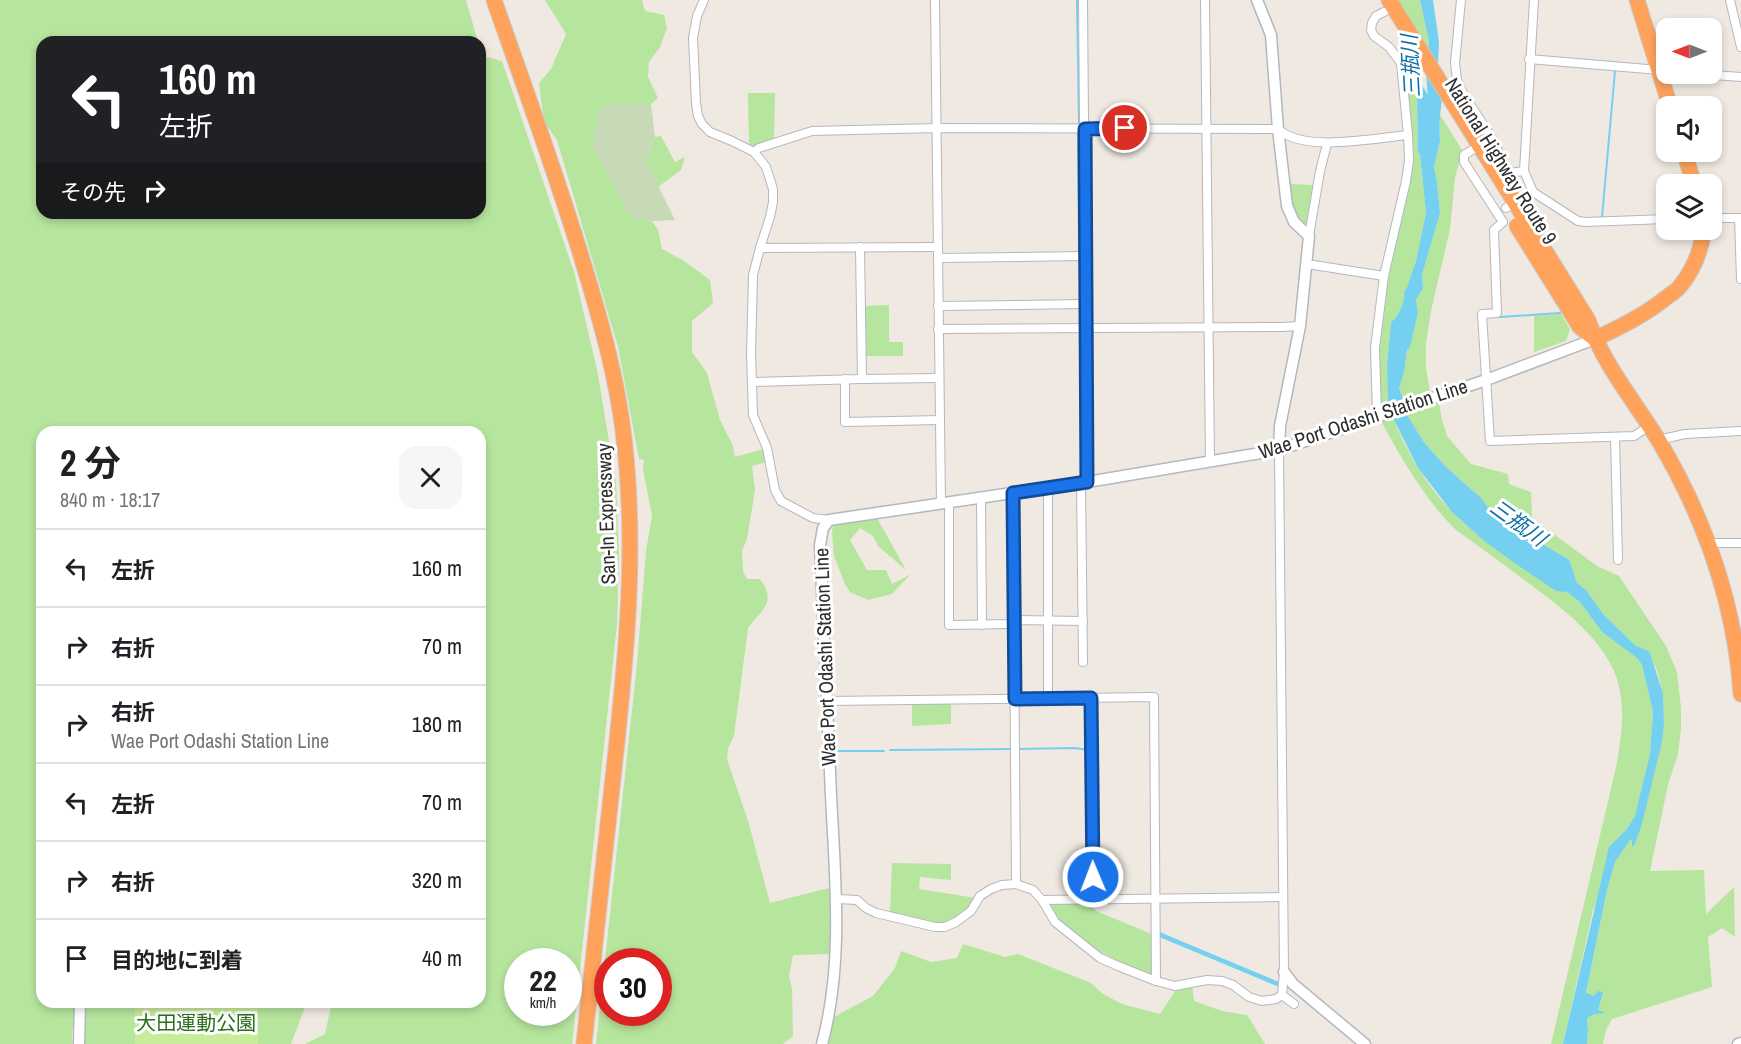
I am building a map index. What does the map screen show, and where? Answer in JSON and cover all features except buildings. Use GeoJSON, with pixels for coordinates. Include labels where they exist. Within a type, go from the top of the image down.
{"type":"FeatureCollection","features":[{"type":"Feature","properties":{"kind":"highway","name":"San-In Expressway"},"geometry":{"type":"LineString","coordinates":[[494,0],[543,140],[598,314],[613,372],[623,429],[629,487],[630,607],[584,1044]]}},
{"type":"Feature","properties":{"kind":"highway"},"geometry":{"type":"LineString","coordinates":[[1637,0],[1656,53]]}},
{"type":"Feature","properties":{"kind":"highway","name":"National Highway Route 9"},"geometry":{"type":"LineString","coordinates":[[1387,6],[1481,145],[1510,206],[1580,327],[1595,339],[1658,440],[1686,490],[1709,543],[1728,607],[1740,674],[1741,694]]}},
{"type":"Feature","properties":{"kind":"highway","name":"National Highway Route 9"},"geometry":{"type":"LineString","coordinates":[[1387,6],[1396,30],[1457,130],[1481,145]]}},
{"type":"Feature","properties":{"kind":"highway"},"geometry":{"type":"LineString","coordinates":[[1595,339],[1634,320],[1681,286],[1695,262],[1702,240]]}},
{"type":"Feature","properties":{"kind":"main road"},"geometry":{"type":"LineString","coordinates":[[1257,0],[1271,35],[1287,206],[1294,222],[1310,236],[1300,326],[1280,426],[1279,450]]}},
{"type":"Feature","properties":{"kind":"main road","name":"Wae Port Odashi Station Line"},"geometry":{"type":"LineString","coordinates":[[822,1044],[834,973],[837,899],[820,545],[824,528],[829,520],[1279,450],[1486,380],[1595,339]]}},
{"type":"Feature","properties":{"kind":"main road"},"geometry":{"type":"LineString","coordinates":[[1284,972],[1293,984],[1365,1044]]}},
{"type":"Feature","properties":{"kind":"main road"},"geometry":{"type":"LineString","coordinates":[[79,1044],[80,1008]]}},
{"type":"Feature","properties":{"kind":"street"},"geometry":{"type":"LineString","coordinates":[[704,0],[693,38],[698,116],[710,132],[754,152],[766,167],[773,189],[770,217],[753,275],[751,353],[753,415],[767,448],[775,490],[781,501],[813,518],[829,520]]}},
{"type":"Feature","properties":{"kind":"street"},"geometry":{"type":"LineString","coordinates":[[935,0],[939,378],[949,625],[1010,624],[1015,620],[1083,621]]}},
{"type":"Feature","properties":{"kind":"street"},"geometry":{"type":"LineString","coordinates":[[1083,0],[1085,129],[1083,662]]}},
{"type":"Feature","properties":{"kind":"street"},"geometry":{"type":"LineString","coordinates":[[1205,0],[1210,462]]}},
{"type":"Feature","properties":{"kind":"street"},"geometry":{"type":"LineString","coordinates":[[1461,0],[1455,63],[1457,80],[1481,145],[1509,174],[1524,171]]}},
{"type":"Feature","properties":{"kind":"street"},"geometry":{"type":"LineString","coordinates":[[1534,0],[1524,171],[1533,192],[1572,217],[1586,222],[1656,219]]}},
{"type":"Feature","properties":{"kind":"street"},"geometry":{"type":"LineString","coordinates":[[1730,0],[1741,47]]}},
{"type":"Feature","properties":{"kind":"street"},"geometry":{"type":"LineString","coordinates":[[1380,415],[1375,348],[1384,276],[1409,160],[1401,63],[1389,47],[1374,36],[1371,30],[1376,16],[1387,6]]}},
{"type":"Feature","properties":{"kind":"street"},"geometry":{"type":"LineString","coordinates":[[1529,59],[1656,70]]}},
{"type":"Feature","properties":{"kind":"street"},"geometry":{"type":"LineString","coordinates":[[1722,76],[1741,77]]}},
{"type":"Feature","properties":{"kind":"street"},"geometry":{"type":"LineString","coordinates":[[754,152],[759,148],[812,131],[937,128],[1278,129],[1298,139],[1327,144],[1408,135]]}},
{"type":"Feature","properties":{"kind":"street"},"geometry":{"type":"LineString","coordinates":[[1310,236],[1320,171],[1327,144]]}},
{"type":"Feature","properties":{"kind":"street"},"geometry":{"type":"LineString","coordinates":[[1481,145],[1464,155],[1464,162],[1503,222],[1494,230],[1497,313],[1482,314],[1490,441],[1634,436],[1648,426]]}},
{"type":"Feature","properties":{"kind":"street"},"geometry":{"type":"LineString","coordinates":[[1510,206],[1533,192]]}},
{"type":"Feature","properties":{"kind":"street"},"geometry":{"type":"LineString","coordinates":[[1722,218],[1740,218],[1741,279]]}},
{"type":"Feature","properties":{"kind":"street"},"geometry":{"type":"LineString","coordinates":[[860,247],[862,379]]}},
{"type":"Feature","properties":{"kind":"street"},"geometry":{"type":"LineString","coordinates":[[760,248],[938,247]]}},
{"type":"Feature","properties":{"kind":"street"},"geometry":{"type":"LineString","coordinates":[[938,258],[1085,256]]}},
{"type":"Feature","properties":{"kind":"street"},"geometry":{"type":"LineString","coordinates":[[1307,264],[1384,276]]}},
{"type":"Feature","properties":{"kind":"street"},"geometry":{"type":"LineString","coordinates":[[938,306],[1085,304]]}},
{"type":"Feature","properties":{"kind":"street"},"geometry":{"type":"LineString","coordinates":[[938,329],[1300,326]]}},
{"type":"Feature","properties":{"kind":"street"},"geometry":{"type":"LineString","coordinates":[[753,382],[939,378]]}},
{"type":"Feature","properties":{"kind":"street"},"geometry":{"type":"LineString","coordinates":[[844,379],[845,422],[940,420]]}},
{"type":"Feature","properties":{"kind":"street"},"geometry":{"type":"LineString","coordinates":[[1658,440],[1685,434],[1741,431]]}},
{"type":"Feature","properties":{"kind":"street"},"geometry":{"type":"LineString","coordinates":[[1615,437],[1618,560]]}},
{"type":"Feature","properties":{"kind":"street"},"geometry":{"type":"LineString","coordinates":[[1279,450],[1284,972],[1282,996]]}},
{"type":"Feature","properties":{"kind":"street"},"geometry":{"type":"LineString","coordinates":[[1048,487],[1048,695]]}},
{"type":"Feature","properties":{"kind":"street"},"geometry":{"type":"LineString","coordinates":[[1013,493],[1016,884]]}},
{"type":"Feature","properties":{"kind":"street"},"geometry":{"type":"LineString","coordinates":[[981,498],[982,625]]}},
{"type":"Feature","properties":{"kind":"street"},"geometry":{"type":"LineString","coordinates":[[1709,543],[1741,543]]}},
{"type":"Feature","properties":{"kind":"street"},"geometry":{"type":"LineString","coordinates":[[827,701],[1154,697],[1156,981]]}},
{"type":"Feature","properties":{"kind":"street"},"geometry":{"type":"LineString","coordinates":[[1091,698],[1094,900]]}},
{"type":"Feature","properties":{"kind":"street"},"geometry":{"type":"LineString","coordinates":[[837,899],[857,900],[876,913],[935,927],[945,927],[971,911],[981,896],[991,889],[1016,884],[1034,890],[1055,922],[1100,957],[1156,981],[1175,986],[1207,980],[1222,981],[1233,985],[1254,999],[1270,1000],[1282,996]]}},
{"type":"Feature","properties":{"kind":"street"},"geometry":{"type":"LineString","coordinates":[[1042,900],[1283,897]]}},
{"type":"Feature","properties":{"kind":"street"},"geometry":{"type":"LineString","coordinates":[[1282,996],[1294,1004]]}},
{"type":"Feature","properties":{"kind":"green space"},"geometry":{"type":"Polygon","coordinates":[[[0,0],[466,0],[476,36],[36,36],[36,219],[486,219],[486,57],[502,61],[574,272],[597,369],[616,483],[619,554],[617,624],[582,951],[582,948],[504,948],[504,1026],[574,1026],[572,1044],[305,1044],[325,1034],[331,1008],[486,1008],[486,426],[36,426],[36,1008],[74,1008],[72,1044],[0,1044],[0,0]]]}},
{"type":"Feature","properties":{"kind":"green space"},"geometry":{"type":"Polygon","coordinates":[[[545,0],[642,0],[645,11],[664,15],[667,28],[660,47],[649,62],[648,77],[658,98],[651,104],[623,104],[600,108],[632,219],[652,221],[658,230],[662,249],[684,261],[710,280],[713,303],[692,321],[692,352],[707,373],[720,420],[733,446],[735,457],[764,449],[767,462],[752,466],[755,490],[747,539],[742,551],[743,571],[747,579],[760,579],[768,600],[766,606],[748,628],[734,736],[728,748],[727,759],[749,824],[770,903],[829,888],[833,889],[831,954],[793,955],[789,976],[792,989],[793,1036],[783,1044],[596,1044],[598,1026],[672,1026],[672,948],[606,948],[637,664],[646,551],[652,516],[643,469],[644,460],[639,459],[618,347],[557,140],[544,122],[539,83],[551,69],[566,34],[545,0]]]}},
{"type":"Feature","properties":{"kind":"green space"},"geometry":{"type":"Polygon","coordinates":[[[1397,0],[1420,0],[1429,42],[1428,48],[1397,0]]]}},
{"type":"Feature","properties":{"kind":"green space"},"geometry":{"type":"Polygon","coordinates":[[[1405,59],[1420,82],[1417,96],[1418,153],[1420,154],[1426,213],[1416,261],[1404,292],[1404,300],[1395,319],[1391,322],[1387,365],[1388,407],[1381,409],[1378,339],[1383,291],[1407,185],[1405,59]]]}},
{"type":"Feature","properties":{"kind":"green space"},"geometry":{"type":"Polygon","coordinates":[[[748,93],[775,93],[774,141],[749,146],[748,93]]]}},
{"type":"Feature","properties":{"kind":"green space"},"geometry":{"type":"Polygon","coordinates":[[[623,104],[651,104],[655,137],[646,161],[675,220],[632,219],[592,145],[600,108],[623,104]]]}},
{"type":"Feature","properties":{"kind":"green space"},"geometry":{"type":"Polygon","coordinates":[[[1439,113],[1462,150],[1455,178],[1450,229],[1431,311],[1426,344],[1426,368],[1430,393],[1404,401],[1399,388],[1418,314],[1416,300],[1423,288],[1422,275],[1440,213],[1434,167],[1440,141],[1439,113]]]}},
{"type":"Feature","properties":{"kind":"green space"},"geometry":{"type":"Polygon","coordinates":[[[661,136],[675,162],[685,157],[681,170],[658,187],[646,161],[655,137],[661,136]]]}},
{"type":"Feature","properties":{"kind":"green space"},"geometry":{"type":"Polygon","coordinates":[[[1289,184],[1315,185],[1308,230],[1292,212],[1289,184]]]}},
{"type":"Feature","properties":{"kind":"green space"},"geometry":{"type":"Polygon","coordinates":[[[889,305],[889,342],[903,342],[903,356],[865,356],[864,306],[889,305]]]}},
{"type":"Feature","properties":{"kind":"green space"},"geometry":{"type":"Polygon","coordinates":[[[1561,314],[1570,329],[1566,341],[1534,352],[1534,316],[1561,314]]]}},
{"type":"Feature","properties":{"kind":"green space"},"geometry":{"type":"Polygon","coordinates":[[[1439,403],[1447,436],[1471,464],[1508,474],[1509,484],[1531,492],[1532,518],[1597,566],[1619,576],[1666,646],[1677,672],[1681,729],[1678,754],[1668,785],[1650,871],[1704,870],[1706,914],[1734,887],[1735,937],[1722,928],[1708,937],[1712,987],[1612,1019],[1606,1030],[1603,1044],[1587,1044],[1587,1019],[1594,1014],[1603,1014],[1598,1011],[1594,996],[1586,994],[1607,890],[1615,862],[1630,839],[1632,841],[1664,723],[1663,693],[1657,670],[1647,650],[1636,646],[1603,614],[1586,590],[1577,583],[1568,559],[1514,530],[1445,466],[1423,441],[1406,413],[1439,403]]]}},
{"type":"Feature","properties":{"kind":"green space"},"geometry":{"type":"Polygon","coordinates":[[[1393,418],[1418,468],[1447,506],[1464,523],[1501,552],[1580,602],[1602,632],[1637,658],[1642,665],[1653,712],[1650,754],[1635,816],[1626,830],[1593,910],[1563,1044],[1551,1044],[1617,763],[1622,704],[1617,680],[1606,655],[1585,630],[1561,608],[1456,530],[1445,519],[1415,478],[1381,421],[1393,418]]]}},
{"type":"Feature","properties":{"kind":"green space"},"geometry":{"type":"Polygon","coordinates":[[[877,518],[906,570],[878,546],[873,536],[860,528],[850,540],[867,570],[886,570],[892,584],[910,575],[892,594],[868,600],[850,592],[845,584],[834,556],[832,531],[833,524],[877,518]]]}},
{"type":"Feature","properties":{"kind":"green space"},"geometry":{"type":"Polygon","coordinates":[[[951,701],[951,724],[912,726],[912,703],[951,701]]]}},
{"type":"Feature","properties":{"kind":"green space"},"geometry":{"type":"Polygon","coordinates":[[[892,863],[951,864],[951,880],[920,877],[919,889],[976,898],[965,911],[941,925],[890,914],[892,863]]]}},
{"type":"Feature","properties":{"kind":"green space"},"geometry":{"type":"Polygon","coordinates":[[[1049,902],[1088,902],[1096,911],[1154,935],[1153,976],[1095,949],[1058,918],[1049,902]]]}},
{"type":"Feature","properties":{"kind":"green space"},"geometry":{"type":"Polygon","coordinates":[[[963,944],[1005,957],[1018,954],[1091,983],[1103,994],[1122,1004],[1160,1014],[1175,991],[1192,985],[1194,1001],[1222,1011],[1247,1015],[1265,1044],[825,1044],[832,1018],[873,996],[895,968],[901,951],[931,962],[957,958],[963,944]]]}},
{"type":"Feature","properties":{"kind":"green space","name":"大田運動公園"},"geometry":{"type":"Polygon","coordinates":[[[86,1008],[305,1008],[291,1044],[85,1044],[86,1008]]]}},
{"type":"Feature","properties":{"kind":"green space"},"geometry":{"type":"Polygon","coordinates":[[[135,1008],[258,1008],[258,1044],[135,1044],[135,1008]]]}},
{"type":"Feature","properties":{"kind":"water"},"geometry":{"type":"Polygon","coordinates":[[[1420,0],[1433,0],[1439,42],[1438,64],[1428,48],[1429,42],[1420,0]]]}},
{"type":"Feature","properties":{"kind":"water"},"geometry":{"type":"Polygon","coordinates":[[[1420,82],[1439,113],[1440,141],[1434,167],[1440,213],[1422,275],[1423,288],[1416,300],[1418,313],[1399,388],[1404,401],[1388,407],[1387,365],[1391,322],[1395,319],[1404,300],[1404,292],[1416,261],[1426,213],[1420,154],[1418,153],[1417,96],[1420,82]]]}},
{"type":"Feature","properties":{"kind":"water"},"geometry":{"type":"Polygon","coordinates":[[[1406,413],[1423,441],[1445,466],[1481,498],[1490,510],[1514,530],[1568,559],[1577,583],[1586,590],[1603,614],[1636,646],[1650,653],[1663,693],[1662,742],[1642,824],[1634,846],[1630,840],[1615,862],[1607,890],[1586,993],[1594,996],[1598,991],[1603,992],[1598,1010],[1604,1012],[1588,1017],[1587,1044],[1563,1044],[1609,847],[1626,830],[1635,816],[1650,754],[1653,712],[1642,665],[1637,658],[1602,632],[1580,602],[1567,592],[1556,591],[1516,564],[1484,541],[1452,512],[1418,468],[1393,418],[1406,413]]]}},
{"type":"Feature","properties":{"kind":"water"},"geometry":{"type":"Polygon","coordinates":[[[1157,931],[1279,982],[1279,987],[1157,936],[1157,931]]]}},
{"type":"Feature","properties":{"kind":"waterway"},"geometry":{"type":"LineString","coordinates":[[1077,0],[1079,124]]}},
{"type":"Feature","properties":{"kind":"waterway","name":"三瓶川"},"geometry":{"type":"LineString","coordinates":[[1432,124],[1435,99],[1433,71]]}},
{"type":"Feature","properties":{"kind":"waterway"},"geometry":{"type":"LineString","coordinates":[[1602,217],[1615,71]]}},
{"type":"Feature","properties":{"kind":"waterway"},"geometry":{"type":"LineString","coordinates":[[1078,134],[1079,251]]}},
{"type":"Feature","properties":{"kind":"waterway"},"geometry":{"type":"LineString","coordinates":[[1500,317],[1560,313]]}},
{"type":"Feature","properties":{"kind":"waterway"},"geometry":{"type":"LineString","coordinates":[[1016,749],[1075,748],[1088,750]]}},
{"type":"Feature","properties":{"kind":"waterway"},"geometry":{"type":"LineString","coordinates":[[890,750],[1013,749]]}},
{"type":"Feature","properties":{"kind":"waterway"},"geometry":{"type":"LineString","coordinates":[[837,751],[884,751]]}},
{"type":"Feature","properties":{"kind":"route"},"geometry":{"type":"LineString","coordinates":[[1093,877],[1091,698],[1015,699],[1013,493],[1087,482],[1085,129],[1125,128]]}}]}
